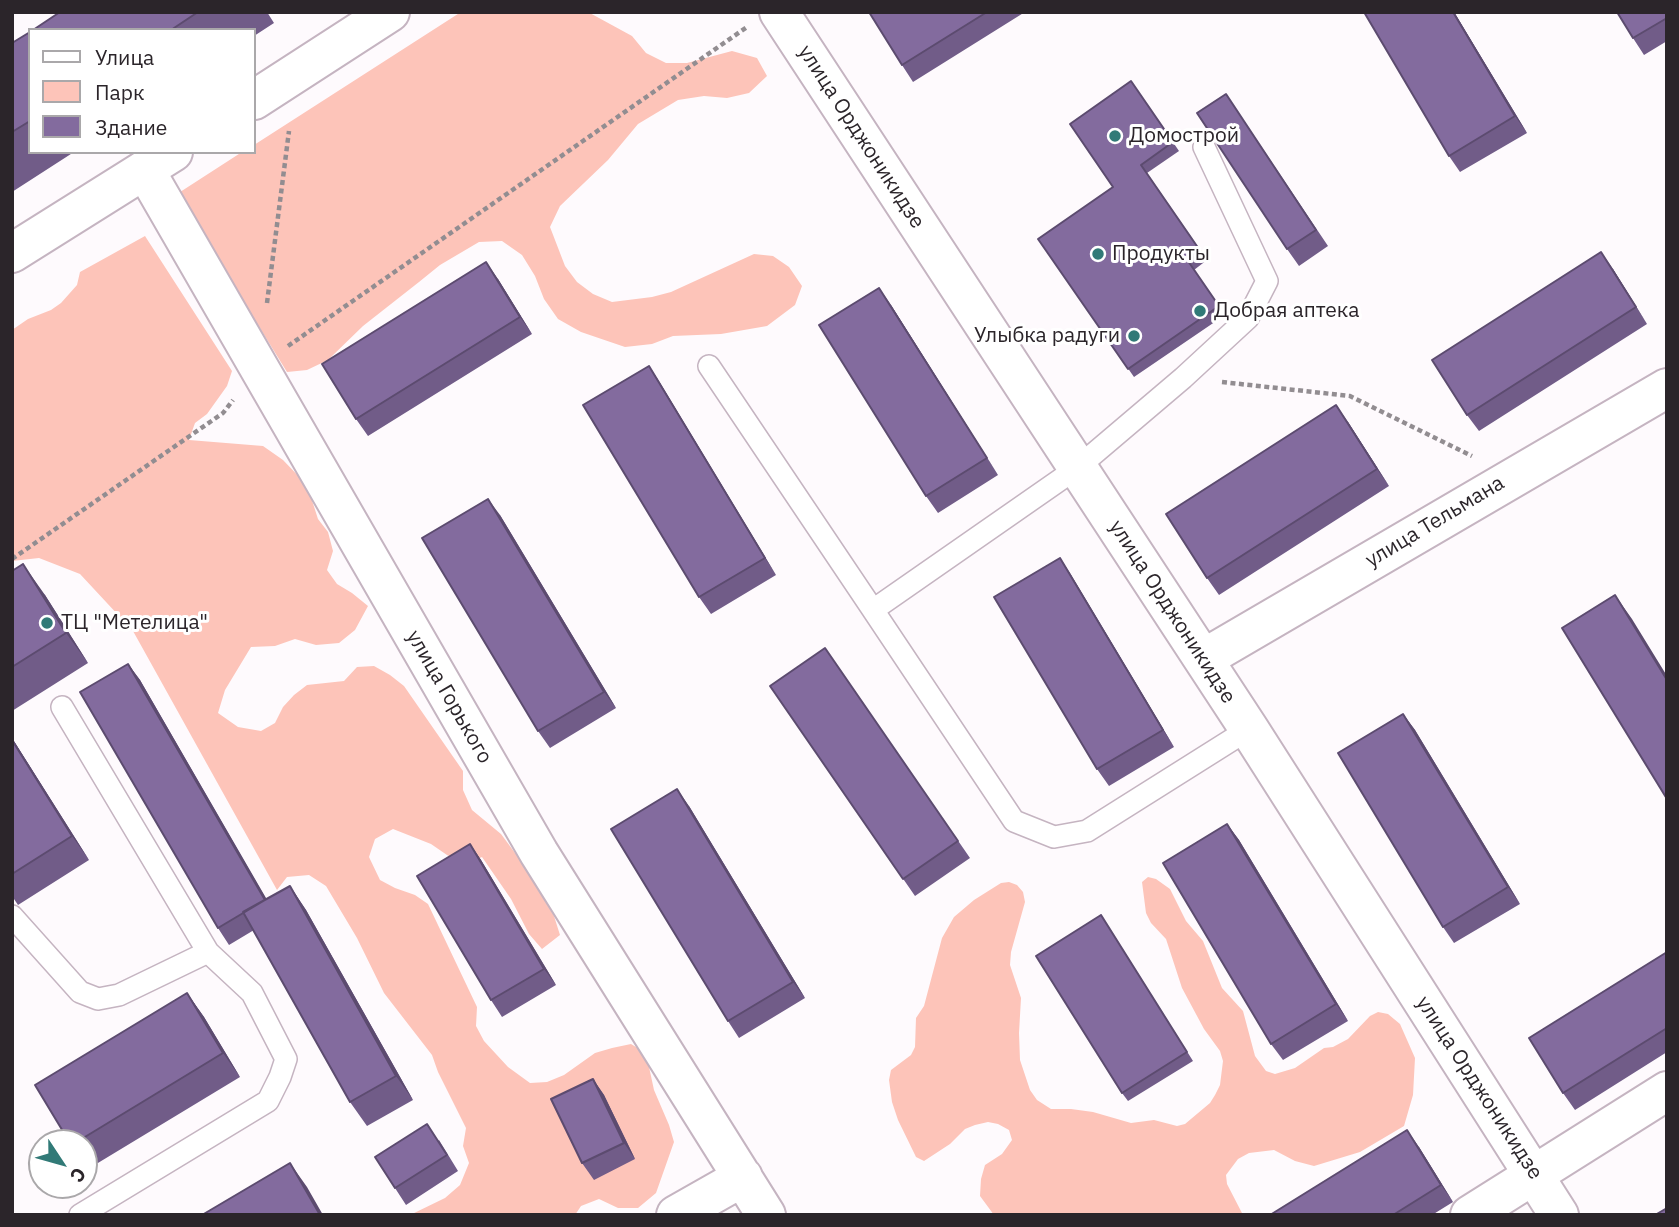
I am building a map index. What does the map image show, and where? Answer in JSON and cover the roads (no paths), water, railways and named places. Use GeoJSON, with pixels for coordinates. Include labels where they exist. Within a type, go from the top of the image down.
{"type":"FeatureCollection","features":[{"type":"Feature","properties":{"kind":"street"},"geometry":{"type":"LineString","coordinates":[[256,99],[390,12]]}},
{"type":"Feature","properties":{"kind":"street","name":"улица Орджоникидзе"},"geometry":{"type":"LineString","coordinates":[[768,16],[1077,468],[1249,729],[1559,1215]]}},
{"type":"Feature","properties":{"kind":"street"},"geometry":{"type":"LineString","coordinates":[[12,253],[159,161]]}},
{"type":"Feature","properties":{"kind":"street","name":"улица Горького"},"geometry":{"type":"LineString","coordinates":[[159,161],[259,366],[539,853],[766,1215]]}},
{"type":"Feature","properties":{"kind":"street","name":"улица Тельмана"},"geometry":{"type":"LineString","coordinates":[[1203,659],[1667,388]]}},
{"type":"Feature","properties":{"kind":"street"},"geometry":{"type":"LineString","coordinates":[[1470,1215],[1667,1091]]}},
{"type":"Feature","properties":{"kind":"street"},"geometry":{"type":"LineString","coordinates":[[676,1215],[743,1177]]}},
{"type":"Feature","properties":{"kind":"lane"},"geometry":{"type":"LineString","coordinates":[[873,610],[1077,468],[1183,378],[1248,318],[1267,281],[1204,146]]}},
{"type":"Feature","properties":{"kind":"lane"},"geometry":{"type":"LineString","coordinates":[[709,366],[1014,821],[1054,837],[1087,831],[1249,729]]}},
{"type":"Feature","properties":{"kind":"lane"},"geometry":{"type":"LineString","coordinates":[[62,707],[208,952],[252,993],[286,1059],[268,1101],[80,1215]]}},
{"type":"Feature","properties":{"kind":"lane"},"geometry":{"type":"LineString","coordinates":[[12,916],[80,992],[98,999],[119,995],[208,952]]}},
{"type":"Feature","properties":{"kind":"place","name":"Домострой"},"geometry":{"type":"Point","coordinates":[1115,136]}},
{"type":"Feature","properties":{"kind":"place","name":"Продукты"},"geometry":{"type":"Point","coordinates":[1098,254]}},
{"type":"Feature","properties":{"kind":"place","name":"Добрая аптека"},"geometry":{"type":"Point","coordinates":[1200,311]}},
{"type":"Feature","properties":{"kind":"place","name":"Улыбка радуги"},"geometry":{"type":"Point","coordinates":[1134,336]}},
{"type":"Feature","properties":{"kind":"place","name":"ТЦ \"Метелица\""},"geometry":{"type":"Point","coordinates":[47,623]}}]}
